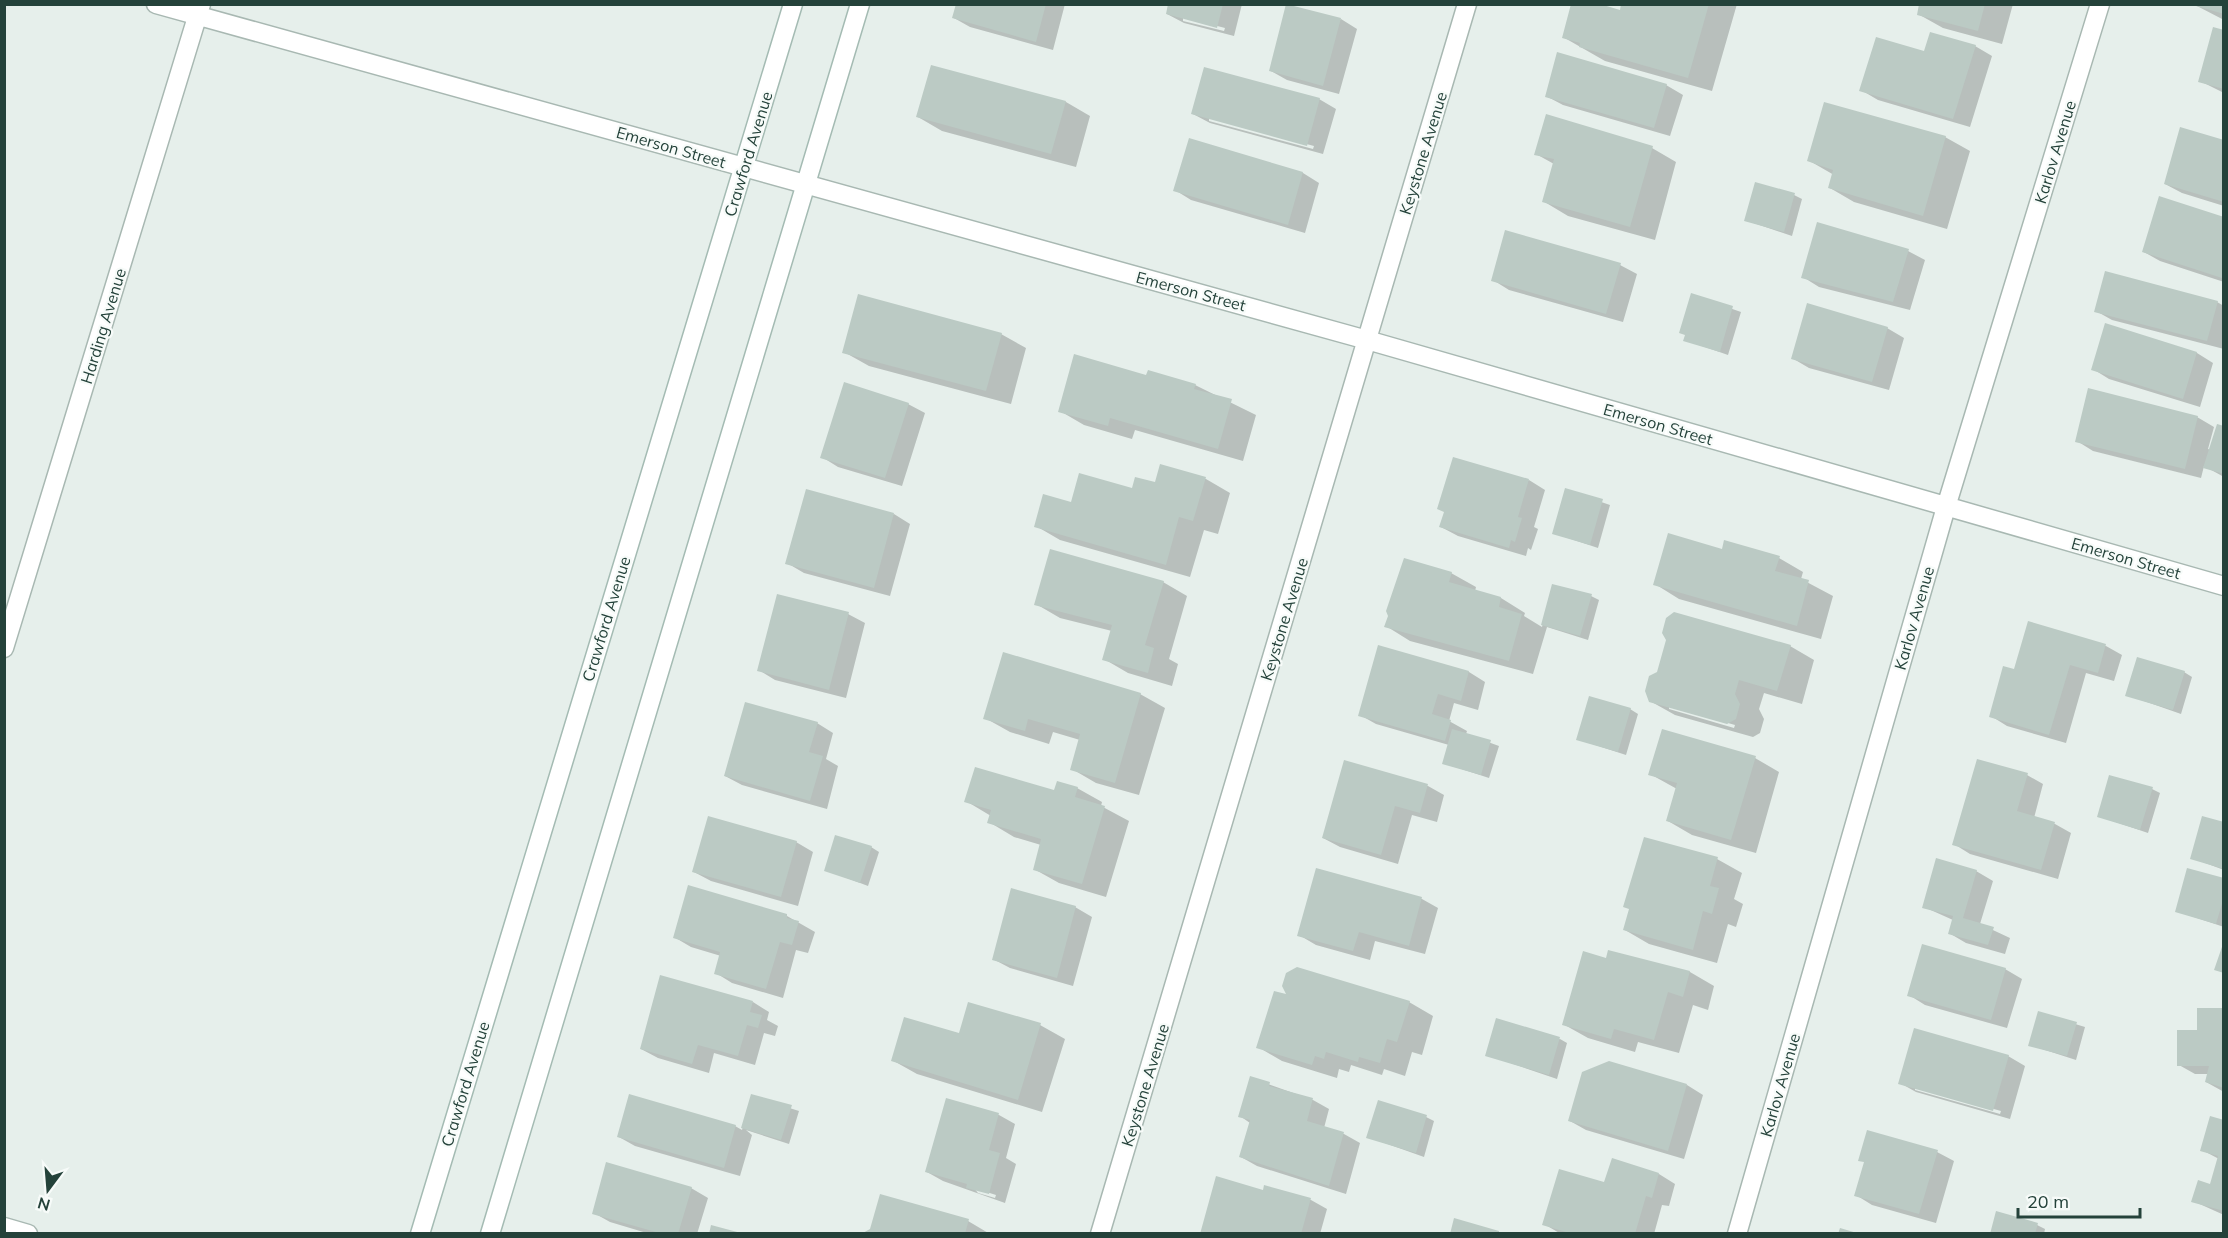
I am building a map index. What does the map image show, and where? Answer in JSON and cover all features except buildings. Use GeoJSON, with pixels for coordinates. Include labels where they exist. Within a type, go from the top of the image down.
{"type":"FeatureCollection","features":[{"type":"Feature","properties":{"kind":"street","name":"Emerson Street"},"geometry":{"type":"LineString","coordinates":[[156,4],[200,10],[744,167],[1367,340],[2223,585]]}},
{"type":"Feature","properties":{"kind":"street","name":"Crawford Avenue"},"geometry":{"type":"LineString","coordinates":[[420,1233],[793,4]]}},
{"type":"Feature","properties":{"kind":"street"},"geometry":{"type":"LineString","coordinates":[[490,1233],[860,4]]}},
{"type":"Feature","properties":{"kind":"street","name":"Keystone Avenue"},"geometry":{"type":"LineString","coordinates":[[1100,1233],[1467,4]]}},
{"type":"Feature","properties":{"kind":"street","name":"Karlov Avenue"},"geometry":{"type":"LineString","coordinates":[[1737,1233],[1946,507],[2100,4]]}},
{"type":"Feature","properties":{"kind":"street","name":"Harding Avenue"},"geometry":{"type":"LineString","coordinates":[[4,648],[200,10]]}},
{"type":"Feature","properties":{"kind":"street"},"geometry":{"type":"LineString","coordinates":[[4,1227],[28,1233]]}}]}
